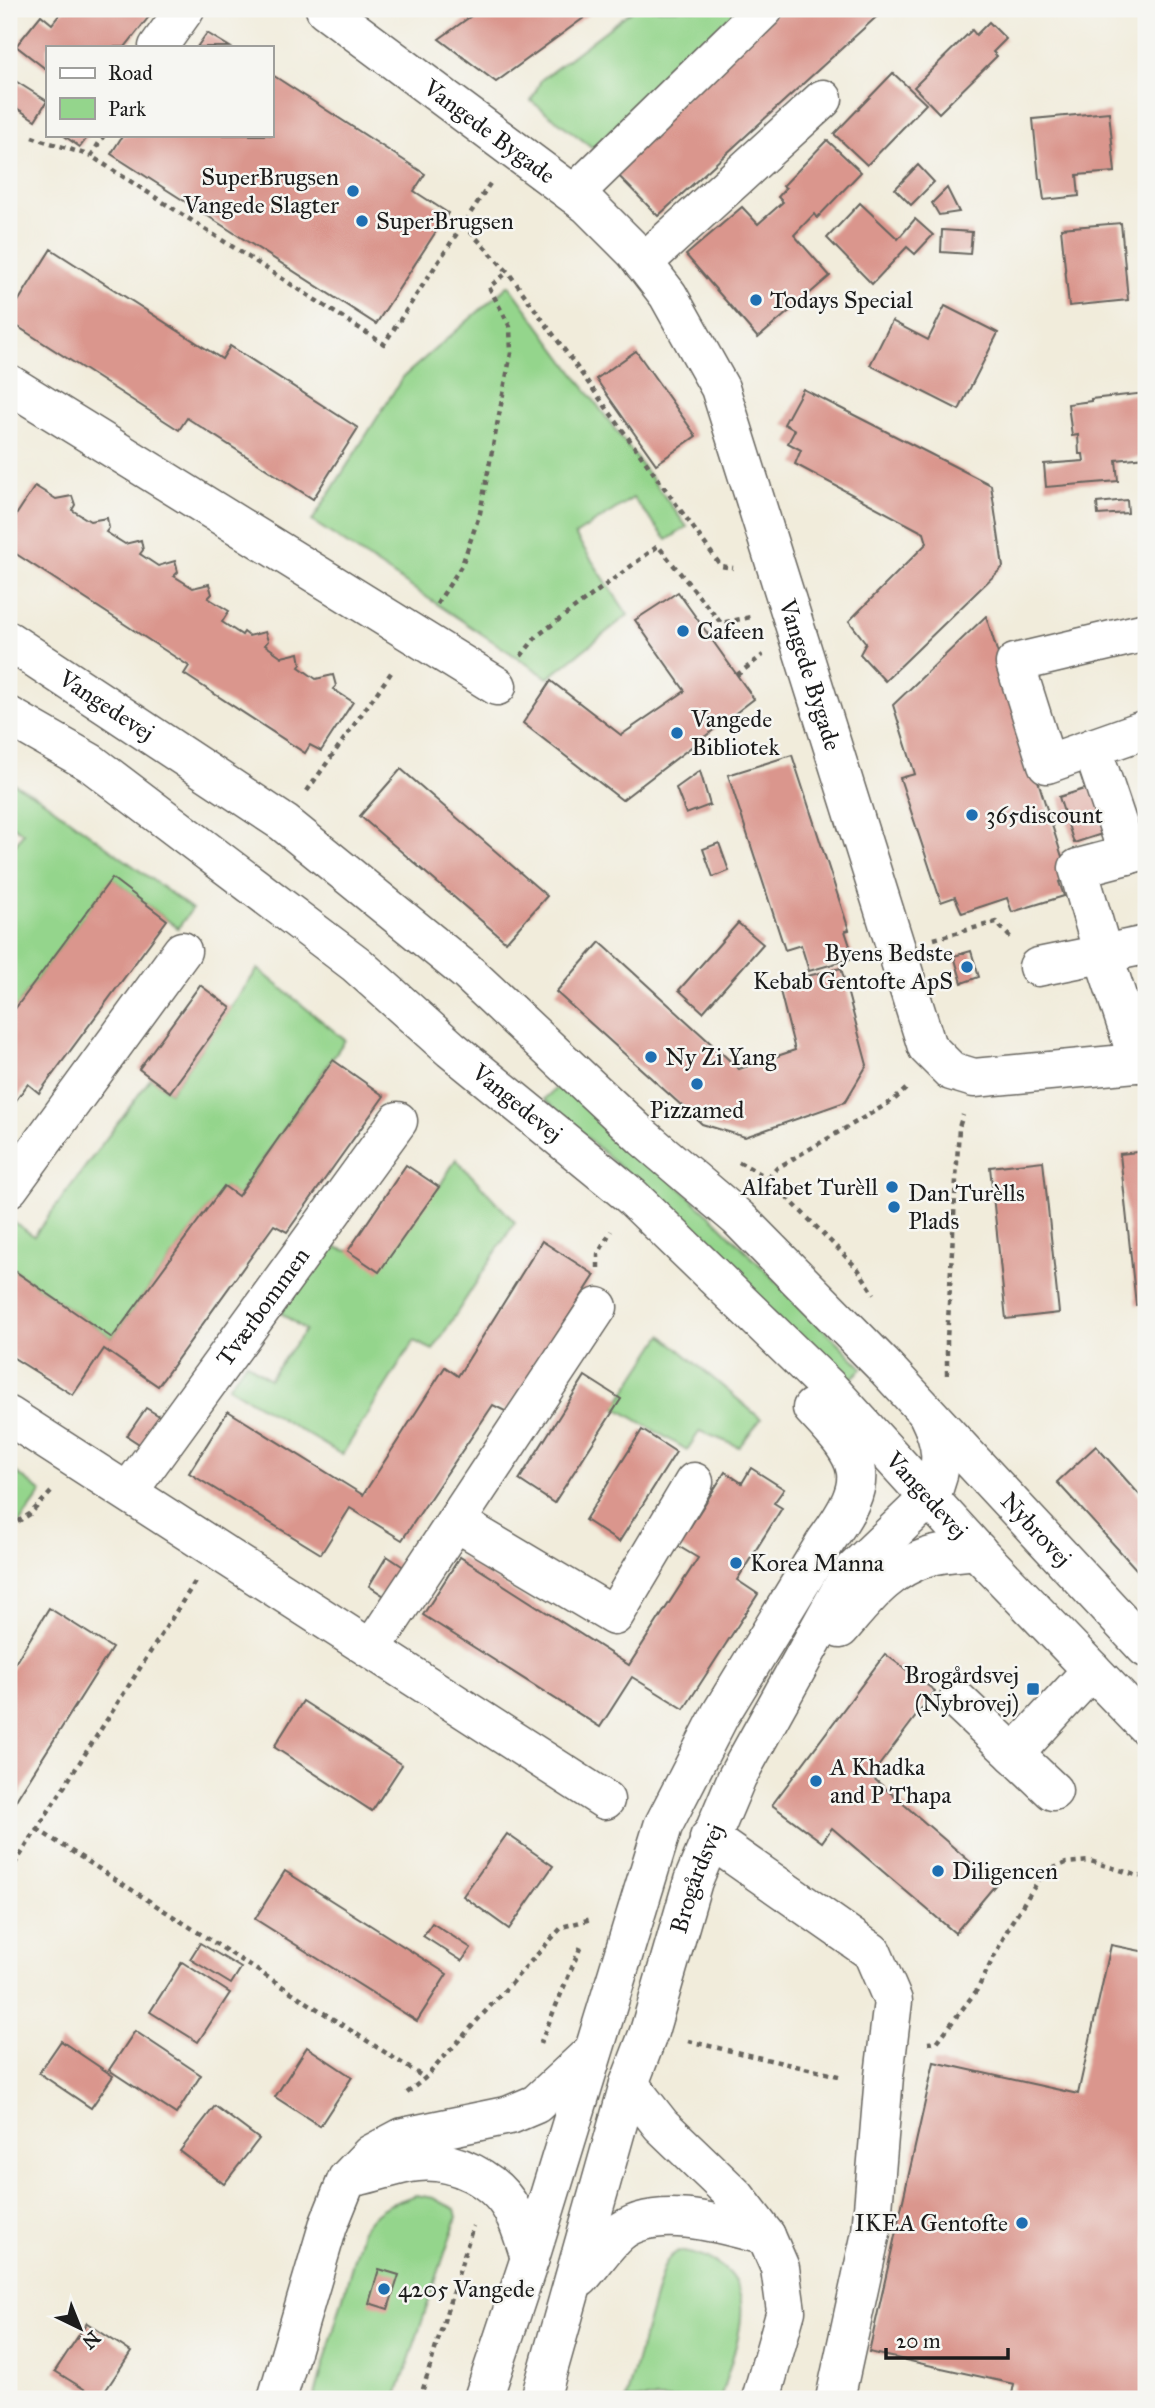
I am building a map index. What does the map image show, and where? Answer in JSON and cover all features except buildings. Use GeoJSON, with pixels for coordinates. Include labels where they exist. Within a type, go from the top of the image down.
{"type":"FeatureCollection","features":[{"type":"Feature","properties":{"kind":"street"},"geometry":{"type":"LineString","coordinates":[[159,46],[185,9]]}},
{"type":"Feature","properties":{"kind":"street","name":"Vangede Bygade"},"geometry":{"type":"LineString","coordinates":[[325,9],[588,205],[643,263],[668,295],[720,388],[924,1039],[938,1059]]}},
{"type":"Feature","properties":{"kind":"street"},"geometry":{"type":"LineString","coordinates":[[574,194],[764,9]]}},
{"type":"Feature","properties":{"kind":"street"},"geometry":{"type":"LineString","coordinates":[[643,263],[823,100]]}},
{"type":"Feature","properties":{"kind":"street"},"geometry":{"type":"LineString","coordinates":[[9,384],[408,648],[505,676]]}},
{"type":"Feature","properties":{"kind":"street"},"geometry":{"type":"LineString","coordinates":[[1146,632],[1016,663],[1046,764],[1146,729]]}},
{"type":"Feature","properties":{"kind":"street","name":"Vangedevej"},"geometry":{"type":"LineString","coordinates":[[9,641],[284,823],[467,972],[644,1138],[738,1218],[936,1399]]}},
{"type":"Feature","properties":{"kind":"street","name":"Vangedevej"},"geometry":{"type":"LineString","coordinates":[[9,716],[90,763],[356,964],[452,1049],[631,1196],[926,1481],[977,1550]]}},
{"type":"Feature","properties":{"kind":"street"},"geometry":{"type":"LineString","coordinates":[[938,1059],[951,1071],[974,1078],[1142,1062],[1103,954],[1078,868],[1137,853],[1092,748]]}},
{"type":"Feature","properties":{"kind":"street"},"geometry":{"type":"LineString","coordinates":[[1038,967],[1146,945]]}},
{"type":"Feature","properties":{"kind":"street"},"geometry":{"type":"LineString","coordinates":[[9,1188],[183,951]]}},
{"type":"Feature","properties":{"kind":"street","name":"Tværbommen"},"geometry":{"type":"LineString","coordinates":[[128,1492],[398,1121]]}},
{"type":"Feature","properties":{"kind":"street"},"geometry":{"type":"LineString","coordinates":[[631,1196],[718,1310],[844,1442],[854,1462],[856,1481],[854,1495],[846,1514]]}},
{"type":"Feature","properties":{"kind":"street"},"geometry":{"type":"LineString","coordinates":[[372,1648],[598,1307]]}},
{"type":"Feature","properties":{"kind":"street"},"geometry":{"type":"LineString","coordinates":[[926,1481],[942,1452],[936,1399]]}},
{"type":"Feature","properties":{"kind":"street","name":"Nybrovej"},"geometry":{"type":"LineString","coordinates":[[936,1399],[1138,1639]]}},
{"type":"Feature","properties":{"kind":"street"},"geometry":{"type":"LineString","coordinates":[[9,1416],[605,1800]]}},
{"type":"Feature","properties":{"kind":"street"},"geometry":{"type":"LineString","coordinates":[[846,1514],[868,1496],[926,1481],[954,1478],[972,1492],[1067,1593],[1138,1639]]}},
{"type":"Feature","properties":{"kind":"street","name":"Brogårdsvej"},"geometry":{"type":"LineString","coordinates":[[540,2399],[629,2084],[649,2032],[693,1881],[709,1838],[737,1777],[853,1571],[926,1481]]}},
{"type":"Feature","properties":{"kind":"street"},"geometry":{"type":"LineString","coordinates":[[456,1522],[614,1616],[694,1482]]}},
{"type":"Feature","properties":{"kind":"street","name":"Brogårdsvej"},"geometry":{"type":"LineString","coordinates":[[483,2399],[530,2258],[663,1826],[720,1715],[826,1541],[846,1514]]}},
{"type":"Feature","properties":{"kind":"street"},"geometry":{"type":"LineString","coordinates":[[785,1692],[870,1592],[899,1570],[930,1556],[977,1550],[1146,1726]]}},
{"type":"Feature","properties":{"kind":"street"},"geometry":{"type":"LineString","coordinates":[[1014,1754],[1091,1670]]}},
{"type":"Feature","properties":{"kind":"street"},"geometry":{"type":"LineString","coordinates":[[958,1701],[1053,1791]]}},
{"type":"Feature","properties":{"kind":"street"},"geometry":{"type":"LineString","coordinates":[[709,1838],[872,1952],[893,2001],[871,2232],[835,2399]]}},
{"type":"Feature","properties":{"kind":"street"},"geometry":{"type":"LineString","coordinates":[[277,2399],[328,2226],[347,2179],[371,2154],[403,2137],[510,2115],[536,2104],[592,2052]]}},
{"type":"Feature","properties":{"kind":"street"},"geometry":{"type":"LineString","coordinates":[[629,2084],[660,2125],[736,2197],[766,2236],[780,2269],[786,2311],[761,2399]]}},
{"type":"Feature","properties":{"kind":"street"},"geometry":{"type":"LineString","coordinates":[[347,2179],[419,2162],[457,2166],[478,2176],[502,2195],[513,2212],[530,2258]]}},
{"type":"Feature","properties":{"kind":"street"},"geometry":{"type":"LineString","coordinates":[[573,2287],[620,2232],[646,2220],[709,2220],[766,2236]]}},
{"type":"Feature","properties":{"kind":"path"},"geometry":{"type":"LineString","coordinates":[[91,156],[103,136]]}},
{"type":"Feature","properties":{"kind":"path"},"geometry":{"type":"LineString","coordinates":[[32,137],[91,156],[384,344],[513,149]]}},
{"type":"Feature","properties":{"kind":"path"},"geometry":{"type":"LineString","coordinates":[[463,224],[508,272],[721,566],[743,569],[775,563]]}},
{"type":"Feature","properties":{"kind":"path"},"geometry":{"type":"LineString","coordinates":[[284,823],[408,648],[462,565],[480,513],[511,353],[510,327],[489,287],[508,272]]}},
{"type":"Feature","properties":{"kind":"path"},"geometry":{"type":"LineString","coordinates":[[505,676],[537,636],[658,546],[721,623],[790,610]]}},
{"type":"Feature","properties":{"kind":"path"},"geometry":{"type":"LineString","coordinates":[[897,949],[996,922],[1038,967]]}},
{"type":"Feature","properties":{"kind":"path"},"geometry":{"type":"LineString","coordinates":[[768,1178],[777,1168],[894,1100],[938,1059]]}},
{"type":"Feature","properties":{"kind":"path"},"geometry":{"type":"LineString","coordinates":[[936,1399],[947,1339],[959,1127],[974,1078]]}},
{"type":"Feature","properties":{"kind":"path"},"geometry":{"type":"LineString","coordinates":[[598,1307],[598,1254],[631,1196]]}},
{"type":"Feature","properties":{"kind":"path"},"geometry":{"type":"LineString","coordinates":[[9,1527],[30,1514],[81,1462]]}},
{"type":"Feature","properties":{"kind":"path"},"geometry":{"type":"LineString","coordinates":[[9,1873],[217,1549]]}},
{"type":"Feature","properties":{"kind":"path"},"geometry":{"type":"LineString","coordinates":[[37,1829],[425,2078]]}},
{"type":"Feature","properties":{"kind":"path"},"geometry":{"type":"LineString","coordinates":[[888,2044],[937,2042],[977,1990],[1012,1923],[1044,1872],[1066,1863],[1090,1861],[1146,1878]]}},
{"type":"Feature","properties":{"kind":"path"},"geometry":{"type":"LineString","coordinates":[[405,2096],[425,2078],[562,1927],[592,1919]]}},
{"type":"Feature","properties":{"kind":"path"},"geometry":{"type":"LineString","coordinates":[[649,2032],[883,2086]]}},
{"type":"Feature","properties":{"kind":"green space"},"geometry":{"type":"Polygon","coordinates":[[[634,9],[745,9],[593,148],[531,101],[541,80],[634,9]]]}},
{"type":"Feature","properties":{"kind":"green space"},"geometry":{"type":"Polygon","coordinates":[[[509,285],[687,527],[667,540],[633,498],[575,535],[628,615],[548,678],[312,521],[403,377],[509,285]]]}},
{"type":"Feature","properties":{"kind":"green space"},"geometry":{"type":"Polygon","coordinates":[[[9,781],[39,797],[192,909],[178,928],[112,879],[9,1017],[9,853],[23,833],[9,823],[9,781]]]}},
{"type":"Feature","properties":{"kind":"green space"},"geometry":{"type":"Polygon","coordinates":[[[258,969],[345,1040],[238,1196],[224,1187],[112,1338],[9,1267],[9,1222],[11,1220],[34,1236],[151,1078],[170,1092],[258,969]]]}},
{"type":"Feature","properties":{"kind":"green space"},"geometry":{"type":"Polygon","coordinates":[[[563,1082],[714,1219],[863,1368],[843,1386],[698,1238],[544,1099],[563,1082]]]}},
{"type":"Feature","properties":{"kind":"green space"},"geometry":{"type":"Polygon","coordinates":[[[456,1159],[515,1222],[433,1350],[414,1341],[342,1455],[228,1387],[246,1362],[269,1379],[305,1330],[281,1313],[328,1245],[348,1251],[439,1187],[456,1159]]]}},
{"type":"Feature","properties":{"kind":"green space"},"geometry":{"type":"Polygon","coordinates":[[[662,1335],[761,1419],[739,1447],[700,1431],[687,1450],[615,1407],[662,1335]]]}},
{"type":"Feature","properties":{"kind":"green space"},"geometry":{"type":"Polygon","coordinates":[[[9,1467],[42,1492],[9,1538],[9,1467]]]}},
{"type":"Feature","properties":{"kind":"green space"},"geometry":{"type":"Polygon","coordinates":[[[416,2195],[433,2198],[455,2209],[457,2217],[396,2399],[314,2399],[362,2230],[379,2211],[416,2195]]]}},
{"type":"Feature","properties":{"kind":"green space"},"geometry":{"type":"Polygon","coordinates":[[[678,2251],[708,2259],[727,2271],[738,2288],[740,2329],[720,2399],[626,2399],[663,2269],[670,2257],[678,2251]]]}},
{"type":"Feature","properties":{"kind":"place","name":"SuperBrugsen Vangede Slagter"},"geometry":{"type":"Point","coordinates":[353,191]}},
{"type":"Feature","properties":{"kind":"place","name":"SuperBrugsen"},"geometry":{"type":"Point","coordinates":[362,221]}},
{"type":"Feature","properties":{"kind":"place","name":"Todays Special"},"geometry":{"type":"Point","coordinates":[756,300]}},
{"type":"Feature","properties":{"kind":"place","name":"Cafeen"},"geometry":{"type":"Point","coordinates":[683,631]}},
{"type":"Feature","properties":{"kind":"place","name":"Vangede Bibliotek"},"geometry":{"type":"Point","coordinates":[677,733]}},
{"type":"Feature","properties":{"kind":"place","name":"365discount"},"geometry":{"type":"Point","coordinates":[972,815]}},
{"type":"Feature","properties":{"kind":"place","name":"Byens Bedste Kebab Gentofte ApS"},"geometry":{"type":"Point","coordinates":[967,967]}},
{"type":"Feature","properties":{"kind":"place","name":"Ny Zi Yang"},"geometry":{"type":"Point","coordinates":[651,1057]}},
{"type":"Feature","properties":{"kind":"place","name":"Pizzamed"},"geometry":{"type":"Point","coordinates":[697,1084]}},
{"type":"Feature","properties":{"kind":"place","name":"Alfabet Turèll"},"geometry":{"type":"Point","coordinates":[892,1187]}},
{"type":"Feature","properties":{"kind":"place","name":"Dan Turèlls Plads"},"geometry":{"type":"Point","coordinates":[894,1207]}},
{"type":"Feature","properties":{"kind":"place","name":"Korea Manna"},"geometry":{"type":"Point","coordinates":[736,1563]}},
{"type":"Feature","properties":{"kind":"place","name":"Brogårdsvej (Nybrovej)"},"geometry":{"type":"Point","coordinates":[1033,1689]}},
{"type":"Feature","properties":{"kind":"place","name":"A Khadka and P Thapa"},"geometry":{"type":"Point","coordinates":[816,1781]}},
{"type":"Feature","properties":{"kind":"place","name":"Diligencen"},"geometry":{"type":"Point","coordinates":[938,1871]}},
{"type":"Feature","properties":{"kind":"place","name":"IKEA Gentofte"},"geometry":{"type":"Point","coordinates":[1022,2223]}},
{"type":"Feature","properties":{"kind":"place","name":"4205 Vangede"},"geometry":{"type":"Point","coordinates":[384,2289]}}]}
